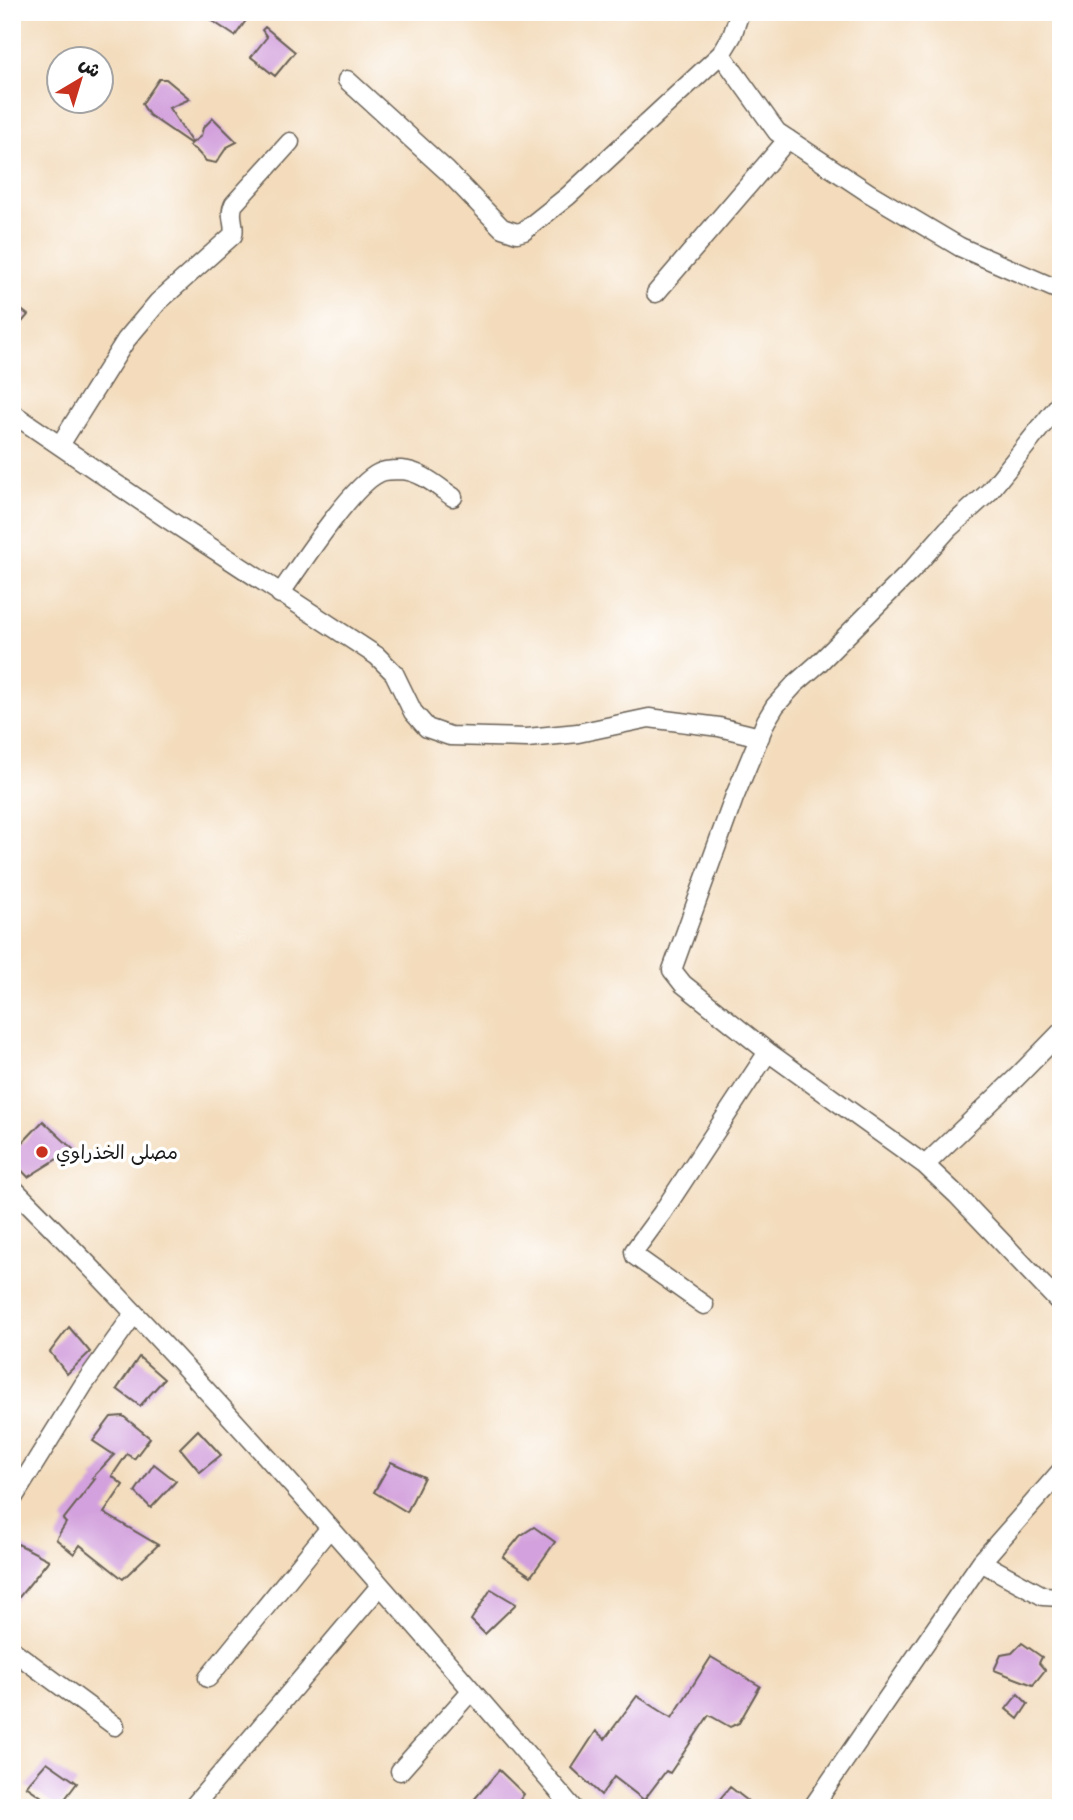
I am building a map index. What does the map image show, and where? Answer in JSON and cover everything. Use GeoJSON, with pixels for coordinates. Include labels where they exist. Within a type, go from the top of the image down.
{"type":"FeatureCollection","features":[{"type":"Feature","properties":{"kind":"street"},"geometry":{"type":"LineString","coordinates":[[347,80],[447,171],[502,228],[517,233],[533,225],[568,196],[721,54],[732,36],[740,12]]}},
{"type":"Feature","properties":{"kind":"street"},"geometry":{"type":"LineString","coordinates":[[721,54],[777,132],[869,193],[960,247],[1061,291]]}},
{"type":"Feature","properties":{"kind":"street"},"geometry":{"type":"LineString","coordinates":[[656,293],[788,139]]}},
{"type":"Feature","properties":{"kind":"street"},"geometry":{"type":"LineString","coordinates":[[60,445],[126,340],[158,303],[233,235],[233,204],[290,142]]}},
{"type":"Feature","properties":{"kind":"street"},"geometry":{"type":"LineString","coordinates":[[1061,402],[989,492],[948,529],[892,590],[784,695],[766,721],[734,798],[672,970],[683,984],[768,1052],[925,1165],[1061,1304]]}},
{"type":"Feature","properties":{"kind":"street"},"geometry":{"type":"LineString","coordinates":[[12,413],[377,656],[394,673],[413,712],[427,727],[450,736],[527,738],[578,733],[649,718],[719,727],[760,737]]}},
{"type":"Feature","properties":{"kind":"street"},"geometry":{"type":"LineString","coordinates":[[281,594],[325,530],[360,488],[379,472],[402,470],[421,475],[453,497]]}},
{"type":"Feature","properties":{"kind":"street"},"geometry":{"type":"LineString","coordinates":[[925,1165],[1016,1079],[1061,1032]]}},
{"type":"Feature","properties":{"kind":"street"},"geometry":{"type":"LineString","coordinates":[[704,1305],[635,1256],[634,1251],[768,1052]]}},
{"type":"Feature","properties":{"kind":"street"},"geometry":{"type":"LineString","coordinates":[[12,1187],[134,1314],[330,1529],[573,1808]]}},
{"type":"Feature","properties":{"kind":"street"},"geometry":{"type":"LineString","coordinates":[[12,1500],[84,1384],[134,1314]]}},
{"type":"Feature","properties":{"kind":"street"},"geometry":{"type":"LineString","coordinates":[[812,1808],[981,1562],[1061,1471]]}},
{"type":"Feature","properties":{"kind":"street"},"geometry":{"type":"LineString","coordinates":[[208,1678],[330,1529]]}},
{"type":"Feature","properties":{"kind":"street"},"geometry":{"type":"LineString","coordinates":[[981,1562],[1043,1596],[1061,1597]]}},
{"type":"Feature","properties":{"kind":"street"},"geometry":{"type":"LineString","coordinates":[[192,1808],[380,1586]]}},
{"type":"Feature","properties":{"kind":"street"},"geometry":{"type":"LineString","coordinates":[[12,1650],[115,1726]]}},
{"type":"Feature","properties":{"kind":"street"},"geometry":{"type":"LineString","coordinates":[[400,1771],[471,1691]]}},
{"type":"Feature","properties":{"kind":"building"},"geometry":{"type":"Polygon","coordinates":[[[199,12],[252,12],[235,36],[199,12]]]}},
{"type":"Feature","properties":{"kind":"building"},"geometry":{"type":"Polygon","coordinates":[[[265,27],[295,52],[275,76],[251,57],[267,37],[262,30],[265,27]]]}},
{"type":"Feature","properties":{"kind":"building"},"geometry":{"type":"Polygon","coordinates":[[[159,79],[166,79],[190,99],[169,108],[192,143],[201,136],[203,128],[213,118],[237,142],[227,147],[216,163],[206,161],[189,146],[191,144],[149,115],[142,104],[159,79]]]}},
{"type":"Feature","properties":{"kind":"building"},"geometry":{"type":"Polygon","coordinates":[[[12,303],[28,315],[12,334],[12,303]]]}},
{"type":"Feature","properties":{"kind":"building","name":"مصلى الخذراوي"},"geometry":{"type":"Polygon","coordinates":[[[43,1121],[73,1149],[28,1177],[12,1160],[12,1154],[43,1121]]]}},
{"type":"Feature","properties":{"kind":"building"},"geometry":{"type":"Polygon","coordinates":[[[69,1327],[90,1352],[67,1374],[50,1352],[69,1327]]]}},
{"type":"Feature","properties":{"kind":"building"},"geometry":{"type":"Polygon","coordinates":[[[139,1357],[164,1379],[140,1406],[117,1389],[139,1357]]]}},
{"type":"Feature","properties":{"kind":"building"},"geometry":{"type":"Polygon","coordinates":[[[123,1416],[150,1438],[134,1459],[127,1454],[112,1476],[123,1485],[104,1513],[158,1545],[123,1579],[80,1545],[74,1554],[56,1539],[66,1523],[63,1520],[95,1479],[92,1478],[114,1455],[93,1441],[111,1417],[123,1416]]]}},
{"type":"Feature","properties":{"kind":"building"},"geometry":{"type":"Polygon","coordinates":[[[198,1430],[221,1455],[200,1472],[180,1448],[198,1430]]]}},
{"type":"Feature","properties":{"kind":"building"},"geometry":{"type":"Polygon","coordinates":[[[391,1462],[424,1477],[407,1512],[374,1492],[391,1462]]]}},
{"type":"Feature","properties":{"kind":"building"},"geometry":{"type":"Polygon","coordinates":[[[154,1464],[176,1481],[151,1508],[135,1492],[154,1464]]]}},
{"type":"Feature","properties":{"kind":"building"},"geometry":{"type":"Polygon","coordinates":[[[534,1527],[555,1542],[531,1576],[503,1557],[520,1536],[534,1527]]]}},
{"type":"Feature","properties":{"kind":"building"},"geometry":{"type":"Polygon","coordinates":[[[18,1544],[49,1560],[12,1606],[12,1555],[18,1544]]]}},
{"type":"Feature","properties":{"kind":"building"},"geometry":{"type":"Polygon","coordinates":[[[491,1589],[516,1604],[485,1634],[471,1620],[491,1589]]]}},
{"type":"Feature","properties":{"kind":"building"},"geometry":{"type":"Polygon","coordinates":[[[1022,1643],[1042,1657],[1039,1663],[1045,1670],[1033,1685],[994,1670],[1001,1655],[1012,1653],[1022,1643]]]}},
{"type":"Feature","properties":{"kind":"building"},"geometry":{"type":"Polygon","coordinates":[[[711,1657],[760,1686],[739,1723],[730,1727],[709,1715],[670,1773],[666,1771],[644,1800],[614,1777],[601,1795],[572,1768],[596,1731],[605,1739],[637,1696],[672,1718],[711,1657]]]}},
{"type":"Feature","properties":{"kind":"building"},"geometry":{"type":"Polygon","coordinates":[[[1018,1694],[1028,1704],[1018,1719],[1006,1709],[1018,1694]]]}},
{"type":"Feature","properties":{"kind":"building"},"geometry":{"type":"Polygon","coordinates":[[[47,1762],[77,1783],[58,1808],[26,1786],[47,1762]]]}},
{"type":"Feature","properties":{"kind":"building"},"geometry":{"type":"Polygon","coordinates":[[[499,1770],[524,1794],[514,1808],[467,1808],[499,1770]]]}},
{"type":"Feature","properties":{"kind":"building"},"geometry":{"type":"Polygon","coordinates":[[[730,1787],[757,1808],[712,1808],[730,1787]]]}},
{"type":"Feature","properties":{"kind":"place","name":"مصلى الخذراوي"},"geometry":{"type":"Point","coordinates":[42,1152]}}]}
